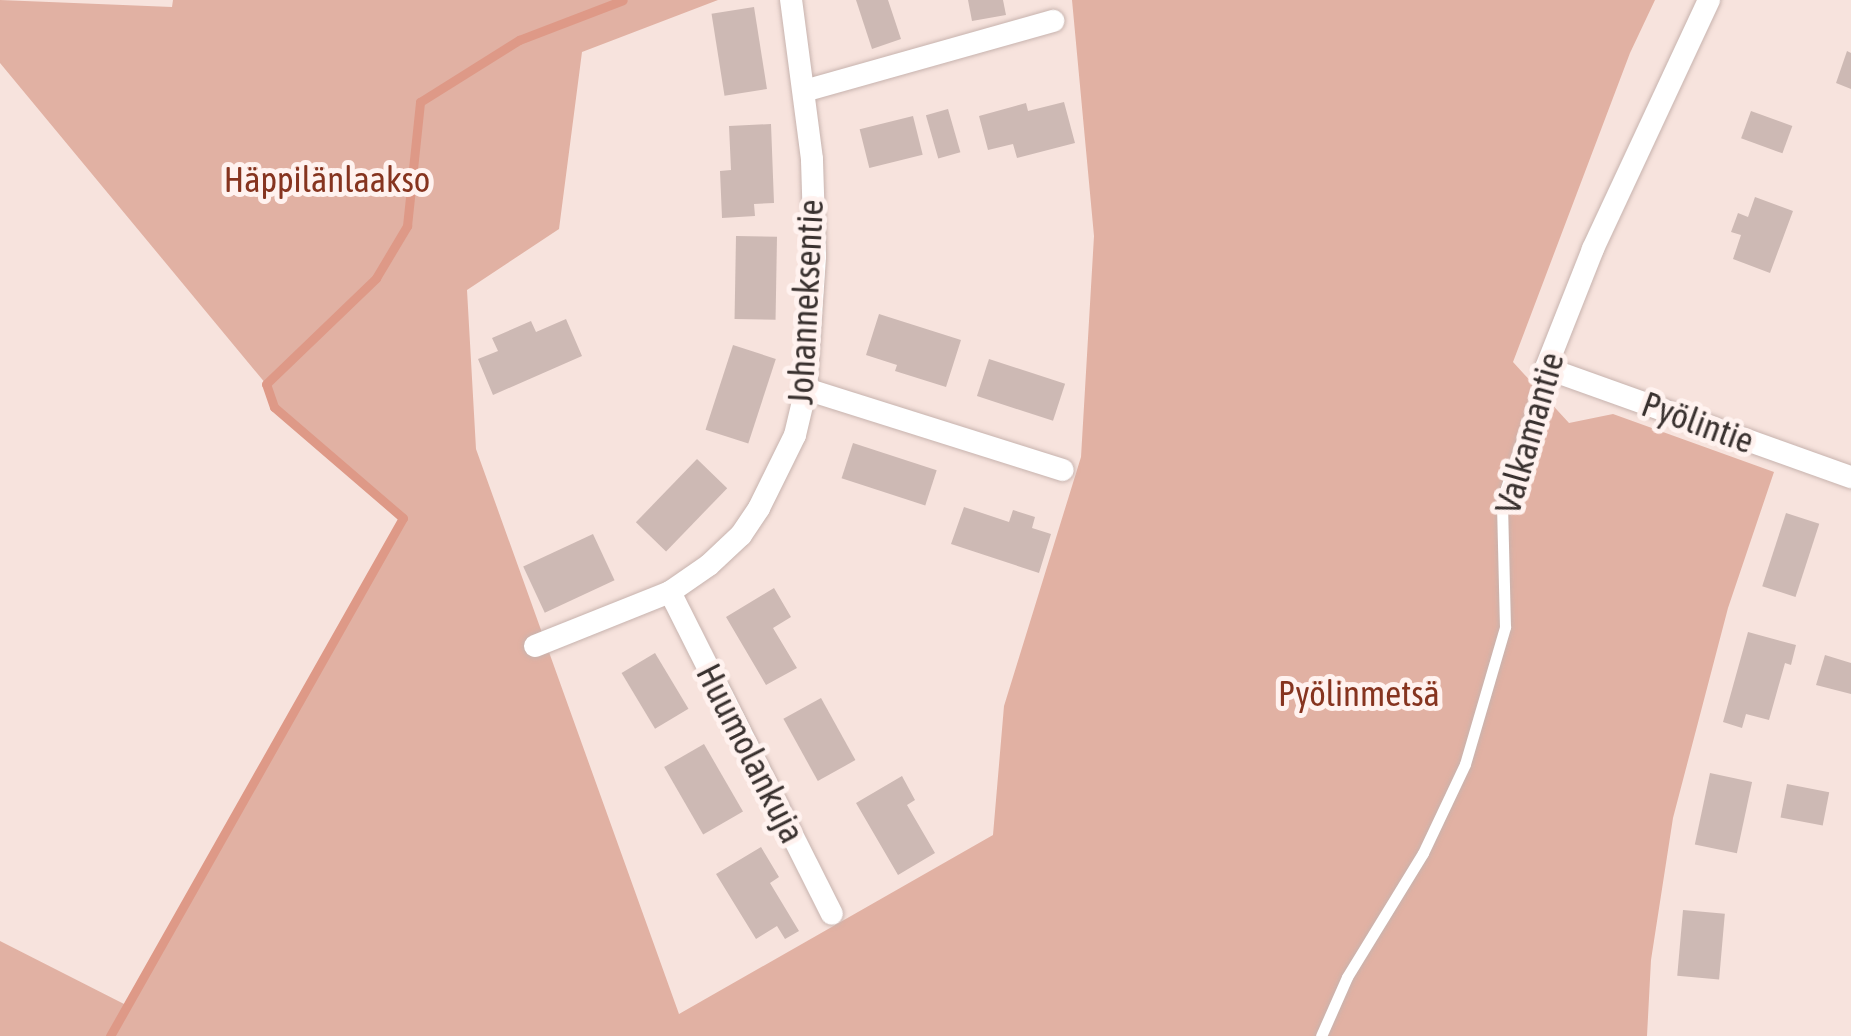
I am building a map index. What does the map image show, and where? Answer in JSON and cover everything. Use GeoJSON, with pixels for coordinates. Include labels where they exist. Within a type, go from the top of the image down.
{"type":"FeatureCollection","features":[{"type":"Feature","properties":{"kind":"street","name":"Johanneksentie"},"geometry":{"type":"LineString","coordinates":[[534,646],[670,592],[740,535],[759,508],[795,436],[806,389],[815,256],[804,91],[791,0]]}},
{"type":"Feature","properties":{"kind":"street","name":"Valkamantie"},"geometry":{"type":"LineString","coordinates":[[1546,368],[1593,249],[1708,0]]}},
{"type":"Feature","properties":{"kind":"street"},"geometry":{"type":"LineString","coordinates":[[804,91],[1053,21]]}},
{"type":"Feature","properties":{"kind":"street","name":"Pyölintie"},"geometry":{"type":"LineString","coordinates":[[1546,368],[1851,477]]}},
{"type":"Feature","properties":{"kind":"street"},"geometry":{"type":"LineString","coordinates":[[806,389],[1063,470]]}},
{"type":"Feature","properties":{"kind":"street","name":"Huumolankuja"},"geometry":{"type":"LineString","coordinates":[[670,592],[832,914]]}},
{"type":"Feature","properties":{"kind":"lane","name":"Valkamantie"},"geometry":{"type":"LineString","coordinates":[[1320,1036],[1347,977],[1422,852],[1465,764],[1505,627],[1502,500],[1546,368]]}},
{"type":"Feature","properties":{"kind":"green space","name":"Pyölinmetsä"},"geometry":{"type":"Polygon","coordinates":[[[0,0],[172,7],[173,0],[718,0],[582,52],[559,229],[467,290],[476,449],[679,1014],[993,835],[1004,706],[1081,457],[1094,236],[1072,0],[1655,0],[1630,53],[1513,362],[1569,423],[1613,414],[1774,472],[1728,608],[1673,818],[1651,960],[1647,1036],[0,1036],[0,941],[126,1005],[403,518],[274,407],[266,384],[0,63],[0,0]]]}},
{"type":"Feature","properties":{"kind":"building"},"geometry":{"type":"Polygon","coordinates":[[[856,0],[888,0],[901,39],[872,49],[856,0]]]}},
{"type":"Feature","properties":{"kind":"building"},"geometry":{"type":"Polygon","coordinates":[[[968,0],[1003,0],[1006,15],[972,21],[968,0]]]}},
{"type":"Feature","properties":{"kind":"building"},"geometry":{"type":"Polygon","coordinates":[[[754,7],[767,89],[725,96],[712,14],[754,7]]]}},
{"type":"Feature","properties":{"kind":"building"},"geometry":{"type":"Polygon","coordinates":[[[1847,51],[1851,53],[1851,89],[1836,83],[1847,51]]]}},
{"type":"Feature","properties":{"kind":"building"},"geometry":{"type":"Polygon","coordinates":[[[1064,102],[1075,143],[1017,158],[1013,144],[988,150],[979,116],[1026,103],[1028,111],[1064,102]]]}},
{"type":"Feature","properties":{"kind":"building"},"geometry":{"type":"Polygon","coordinates":[[[948,109],[960,152],[938,159],[926,115],[948,109]]]}},
{"type":"Feature","properties":{"kind":"building"},"geometry":{"type":"Polygon","coordinates":[[[1751,111],[1792,126],[1782,153],[1741,138],[1751,111]]]}},
{"type":"Feature","properties":{"kind":"building"},"geometry":{"type":"Polygon","coordinates":[[[913,116],[923,155],[869,168],[860,129],[913,116]]]}},
{"type":"Feature","properties":{"kind":"building"},"geometry":{"type":"Polygon","coordinates":[[[771,124],[774,203],[754,204],[755,216],[722,218],[720,171],[731,170],[729,126],[771,124]]]}},
{"type":"Feature","properties":{"kind":"building"},"geometry":{"type":"Polygon","coordinates":[[[1755,197],[1793,211],[1770,273],[1733,259],[1741,235],[1731,232],[1738,213],[1748,217],[1755,197]]]}},
{"type":"Feature","properties":{"kind":"building"},"geometry":{"type":"Polygon","coordinates":[[[736,236],[777,237],[776,320],[735,319],[736,236]]]}},
{"type":"Feature","properties":{"kind":"building"},"geometry":{"type":"Polygon","coordinates":[[[879,314],[961,340],[946,387],[895,371],[897,365],[866,355],[879,314]]]}},
{"type":"Feature","properties":{"kind":"building"},"geometry":{"type":"Polygon","coordinates":[[[566,319],[582,356],[493,395],[478,359],[498,351],[492,338],[531,321],[536,332],[566,319]]]}},
{"type":"Feature","properties":{"kind":"building"},"geometry":{"type":"Polygon","coordinates":[[[733,345],[776,359],[748,444],[705,430],[733,345]]]}},
{"type":"Feature","properties":{"kind":"building"},"geometry":{"type":"Polygon","coordinates":[[[989,359],[1065,384],[1053,421],[977,396],[989,359]]]}},
{"type":"Feature","properties":{"kind":"building"},"geometry":{"type":"Polygon","coordinates":[[[853,443],[937,470],[925,505],[842,478],[853,443]]]}},
{"type":"Feature","properties":{"kind":"building"},"geometry":{"type":"Polygon","coordinates":[[[697,459],[727,488],[666,551],[636,522],[697,459]]]}},
{"type":"Feature","properties":{"kind":"building"},"geometry":{"type":"Polygon","coordinates":[[[964,507],[1009,522],[1013,510],[1035,517],[1032,528],[1051,534],[1039,573],[951,544],[964,507]]]}},
{"type":"Feature","properties":{"kind":"building"},"geometry":{"type":"Polygon","coordinates":[[[1786,513],[1819,524],[1795,597],[1762,586],[1786,513]]]}},
{"type":"Feature","properties":{"kind":"building"},"geometry":{"type":"Polygon","coordinates":[[[593,534],[615,580],[545,613],[523,567],[593,534]]]}},
{"type":"Feature","properties":{"kind":"building"},"geometry":{"type":"Polygon","coordinates":[[[774,588],[791,617],[773,628],[797,668],[766,685],[726,617],[774,588]]]}},
{"type":"Feature","properties":{"kind":"building"},"geometry":{"type":"Polygon","coordinates":[[[1748,632],[1796,645],[1791,665],[1785,663],[1769,720],[1746,714],[1742,728],[1723,722],[1748,632]]]}},
{"type":"Feature","properties":{"kind":"building"},"geometry":{"type":"Polygon","coordinates":[[[655,653],[688,709],[655,729],[622,673],[655,653]]]}},
{"type":"Feature","properties":{"kind":"building"},"geometry":{"type":"Polygon","coordinates":[[[1825,655],[1851,663],[1851,694],[1816,685],[1825,655]]]}},
{"type":"Feature","properties":{"kind":"building"},"geometry":{"type":"Polygon","coordinates":[[[821,698],[855,760],[818,781],[783,719],[821,698]]]}},
{"type":"Feature","properties":{"kind":"building"},"geometry":{"type":"Polygon","coordinates":[[[704,744],[743,812],[703,835],[664,767],[704,744]]]}},
{"type":"Feature","properties":{"kind":"building"},"geometry":{"type":"Polygon","coordinates":[[[1710,773],[1752,782],[1737,853],[1695,844],[1710,773]]]}},
{"type":"Feature","properties":{"kind":"building"},"geometry":{"type":"Polygon","coordinates":[[[902,776],[915,800],[907,805],[935,853],[898,875],[856,803],[902,776]]]}},
{"type":"Feature","properties":{"kind":"building"},"geometry":{"type":"Polygon","coordinates":[[[1787,784],[1829,792],[1823,826],[1781,817],[1787,784]]]}},
{"type":"Feature","properties":{"kind":"building"},"geometry":{"type":"Polygon","coordinates":[[[761,847],[779,877],[770,883],[799,931],[785,939],[777,926],[756,939],[716,874],[761,847]]]}},
{"type":"Feature","properties":{"kind":"building"},"geometry":{"type":"Polygon","coordinates":[[[1683,910],[1725,914],[1719,979],[1677,976],[1683,910]]]}},
{"type":"Feature","properties":{"kind":"waterway"},"geometry":{"type":"LineString","coordinates":[[110,1036],[403,518],[274,407],[266,384],[376,278],[407,226],[420,102],[519,40],[623,0]]}},
{"type":"Feature","properties":{"kind":"park label","name":"Häppilänlaakso"},"geometry":{"type":"Point","coordinates":[327,179]}}]}
